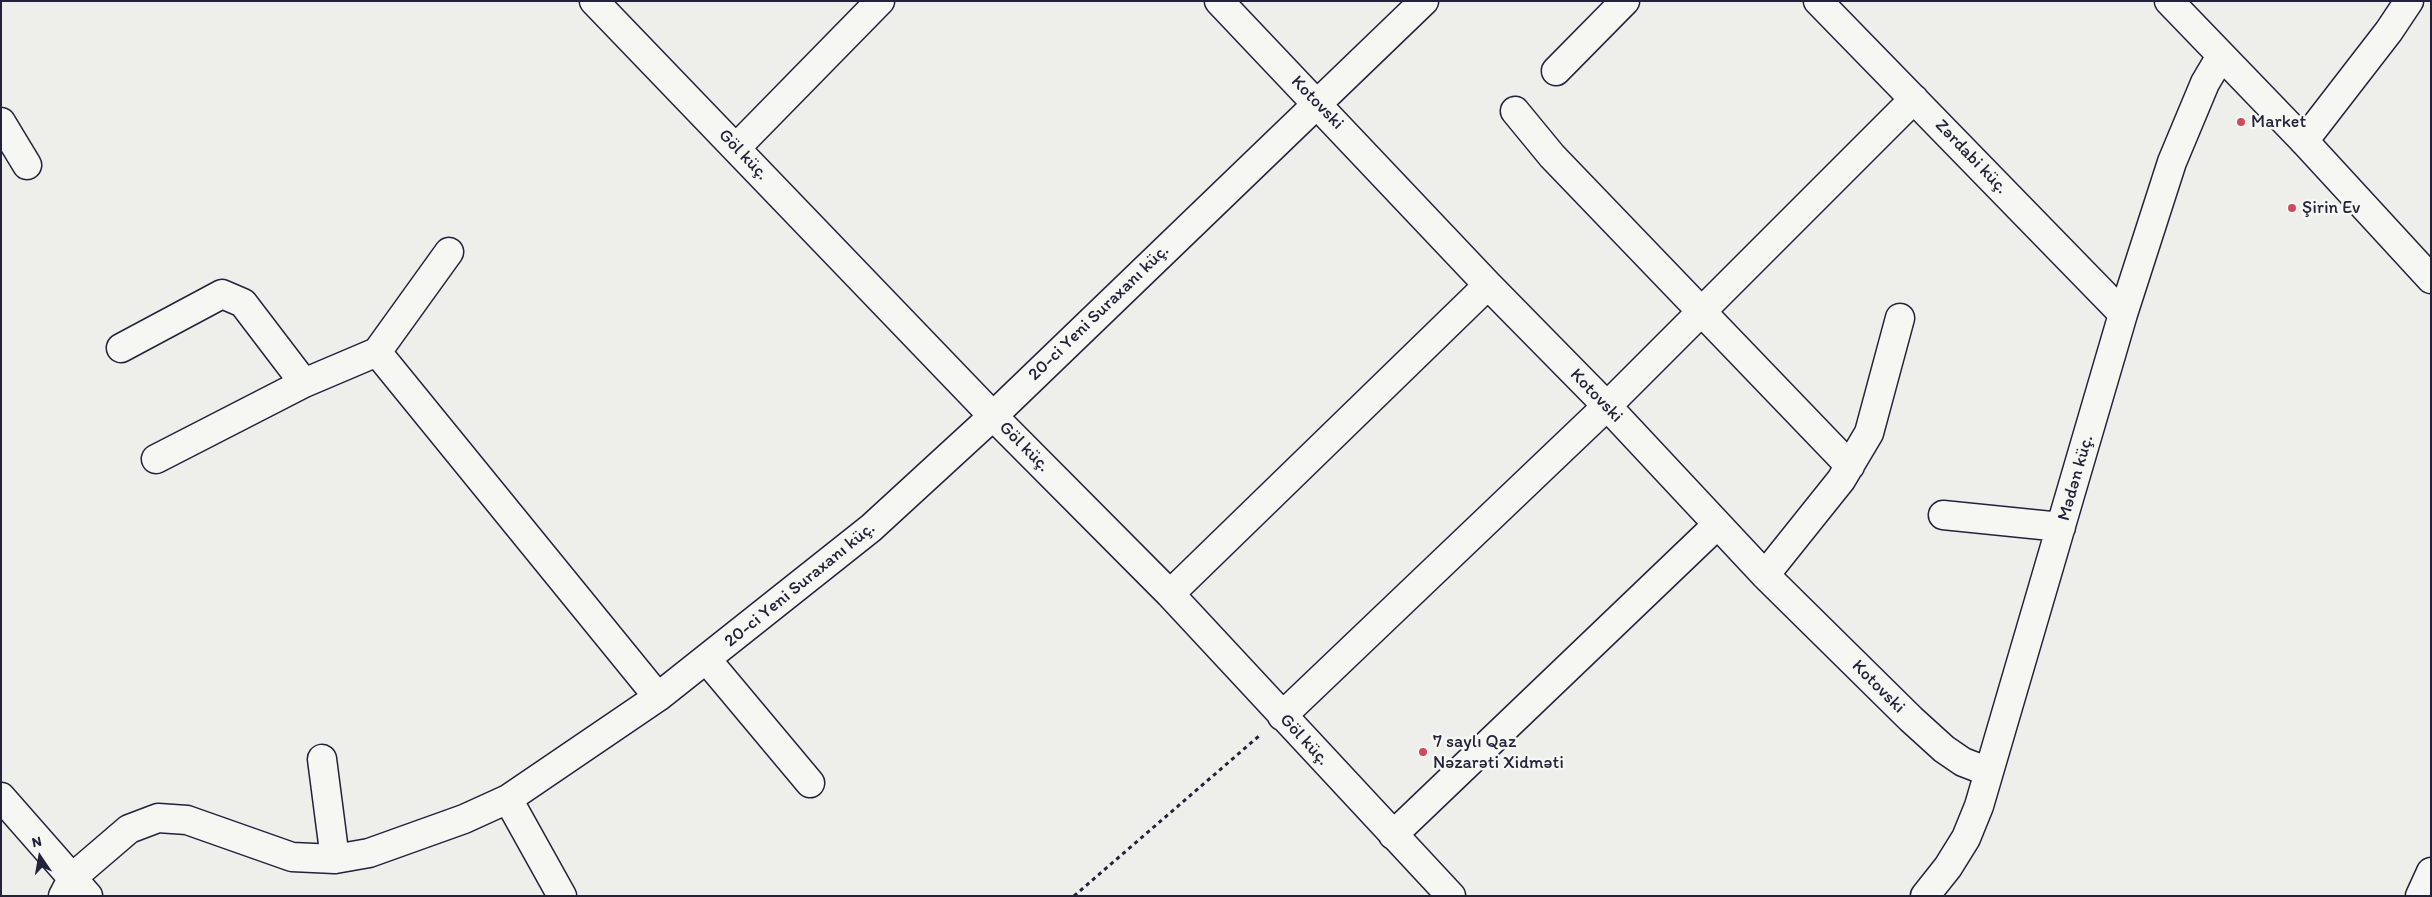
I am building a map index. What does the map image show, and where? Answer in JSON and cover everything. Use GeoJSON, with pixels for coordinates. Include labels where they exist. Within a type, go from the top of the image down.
{"type":"FeatureCollection","features":[{"type":"Feature","properties":{"kind":"street","name":"Göl küç."},"geometry":{"type":"LineString","coordinates":[[594,1],[994,416],[1170,594],[1451,896]]}},
{"type":"Feature","properties":{"kind":"street"},"geometry":{"type":"LineString","coordinates":[[736,148],[880,1]]}},
{"type":"Feature","properties":{"kind":"street","name":"Kotovski"},"geometry":{"type":"LineString","coordinates":[[1219,1],[1488,285],[1607,406],[1765,575],[1944,749],[1963,762],[1988,772]]}},
{"type":"Feature","properties":{"kind":"street","name":"20-ci Yeni Suraxanı küç."},"geometry":{"type":"LineString","coordinates":[[75,890],[129,829],[158,818],[187,820],[292,857],[335,859],[377,850],[464,820],[508,799],[658,697],[871,528],[994,416],[1424,1]]}},
{"type":"Feature","properties":{"kind":"street"},"geometry":{"type":"LineString","coordinates":[[1556,71],[1625,1]]}},
{"type":"Feature","properties":{"kind":"street","name":"Zərdabi küç."},"geometry":{"type":"LineString","coordinates":[[1818,1],[2123,314]]}},
{"type":"Feature","properties":{"kind":"street"},"geometry":{"type":"LineString","coordinates":[[2169,1],[2304,141],[2431,279]]}},
{"type":"Feature","properties":{"kind":"street"},"geometry":{"type":"LineString","coordinates":[[2304,141],[2410,1]]}},
{"type":"Feature","properties":{"kind":"street","name":"Mədən küç."},"geometry":{"type":"LineString","coordinates":[[1925,896],[1948,867],[1966,838],[1979,806],[2123,314],[2172,162],[2204,83],[2221,56]]}},
{"type":"Feature","properties":{"kind":"street"},"geometry":{"type":"LineString","coordinates":[[1282,716],[1607,406],[1914,99]]}},
{"type":"Feature","properties":{"kind":"street"},"geometry":{"type":"LineString","coordinates":[[1515,111],[1552,156],[1850,466]]}},
{"type":"Feature","properties":{"kind":"street"},"geometry":{"type":"LineString","coordinates":[[1,122],[27,165]]}},
{"type":"Feature","properties":{"kind":"street"},"geometry":{"type":"LineString","coordinates":[[156,459],[304,383],[377,352],[449,252]]}},
{"type":"Feature","properties":{"kind":"street"},"geometry":{"type":"LineString","coordinates":[[1170,594],[1488,285]]}},
{"type":"Feature","properties":{"kind":"street"},"geometry":{"type":"LineString","coordinates":[[121,348],[222,294],[243,302],[304,383]]}},
{"type":"Feature","properties":{"kind":"street"},"geometry":{"type":"LineString","coordinates":[[1765,575],[1850,466],[1869,433],[1900,318]]}},
{"type":"Feature","properties":{"kind":"street"},"geometry":{"type":"LineString","coordinates":[[377,352],[658,697]]}},
{"type":"Feature","properties":{"kind":"street"},"geometry":{"type":"LineString","coordinates":[[1943,515],[2061,527]]}},
{"type":"Feature","properties":{"kind":"street"},"geometry":{"type":"LineString","coordinates":[[1393,835],[1718,525]]}},
{"type":"Feature","properties":{"kind":"street"},"geometry":{"type":"LineString","coordinates":[[707,660],[810,783]]}},
{"type":"Feature","properties":{"kind":"street"},"geometry":{"type":"LineString","coordinates":[[322,759],[335,859]]}},
{"type":"Feature","properties":{"kind":"street"},"geometry":{"type":"LineString","coordinates":[[1,797],[75,890]]}},
{"type":"Feature","properties":{"kind":"street"},"geometry":{"type":"LineString","coordinates":[[508,799],[562,896]]}},
{"type":"Feature","properties":{"kind":"street"},"geometry":{"type":"LineString","coordinates":[[2420,896],[2431,872]]}},
{"type":"Feature","properties":{"kind":"path"},"geometry":{"type":"LineString","coordinates":[[1074,896],[1282,716]]}},
{"type":"Feature","properties":{"kind":"place","name":"Market"},"geometry":{"type":"Point","coordinates":[2241,122]}},
{"type":"Feature","properties":{"kind":"place","name":"Şirin Ev"},"geometry":{"type":"Point","coordinates":[2292,208]}},
{"type":"Feature","properties":{"kind":"place","name":"7 saylı Qaz Nəzarəti Xidməti"},"geometry":{"type":"Point","coordinates":[1423,752]}}]}
